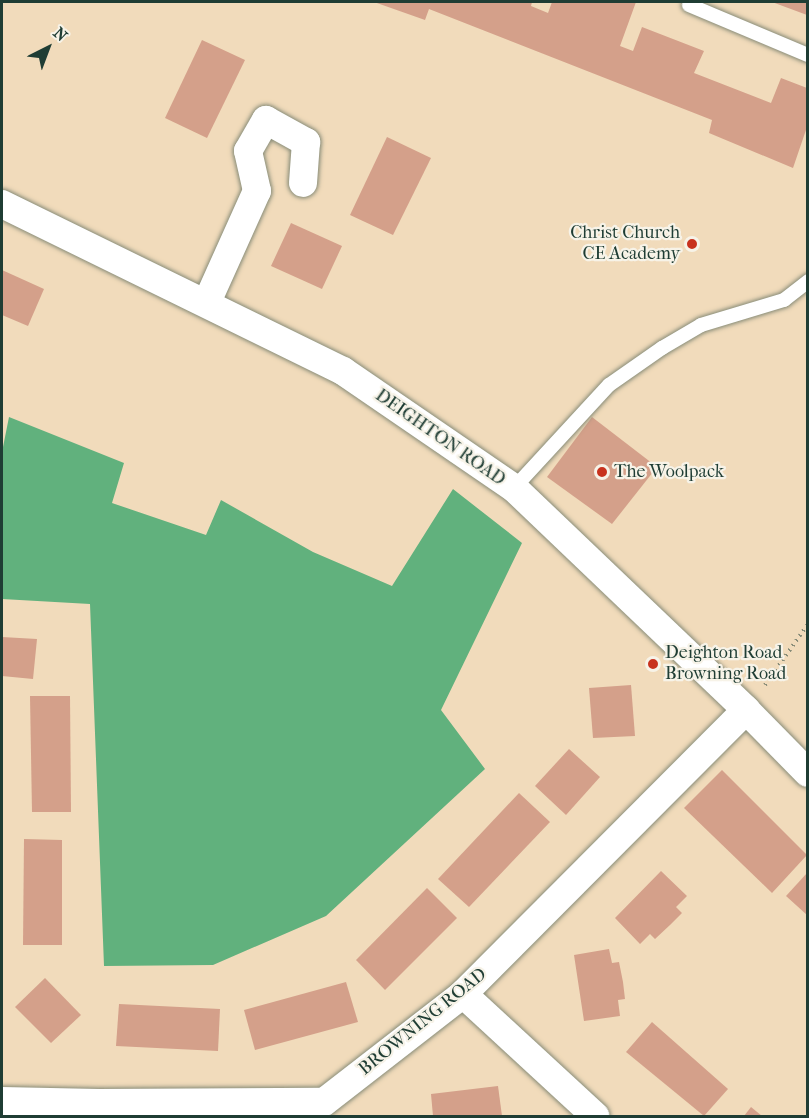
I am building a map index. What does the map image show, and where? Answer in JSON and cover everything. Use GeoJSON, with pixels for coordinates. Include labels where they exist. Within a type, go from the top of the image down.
{"type":"FeatureCollection","features":[{"type":"Feature","properties":{"kind":"street"},"geometry":{"type":"LineString","coordinates":[[207,302],[257,191],[248,151],[266,120],[306,142],[303,183]]}},
{"type":"Feature","properties":{"kind":"street","name":"DEIGHTON ROAD"},"geometry":{"type":"LineString","coordinates":[[2,204],[207,302],[343,371],[513,488],[747,710],[807,773]]}},
{"type":"Feature","properties":{"kind":"street","name":"BROWNING ROAD"},"geometry":{"type":"LineString","coordinates":[[2,1101],[324,1102],[463,993],[747,710]]}},
{"type":"Feature","properties":{"kind":"street"},"geometry":{"type":"LineString","coordinates":[[463,993],[596,1116]]}},
{"type":"Feature","properties":{"kind":"lane"},"geometry":{"type":"LineString","coordinates":[[689,5],[807,55]]}},
{"type":"Feature","properties":{"kind":"lane"},"geometry":{"type":"LineString","coordinates":[[513,488],[609,385],[662,348],[701,326],[784,300],[807,281]]}},
{"type":"Feature","properties":{"kind":"path"},"geometry":{"type":"LineString","coordinates":[[747,710],[807,624]]}},
{"type":"Feature","properties":{"kind":"green space"},"geometry":{"type":"Polygon","coordinates":[[[9,417],[124,463],[112,503],[206,535],[221,500],[313,552],[392,586],[453,489],[522,543],[441,710],[485,769],[326,916],[213,965],[104,966],[90,604],[2,599],[2,452],[9,417]]]}},
{"type":"Feature","properties":{"kind":"building"},"geometry":{"type":"Polygon","coordinates":[[[374,2],[532,2],[531,6],[548,13],[552,2],[636,2],[620,46],[633,51],[642,27],[704,51],[694,73],[771,103],[781,78],[807,88],[807,127],[793,168],[709,133],[712,120],[429,9],[425,20],[374,2]]]}},
{"type":"Feature","properties":{"kind":"building"},"geometry":{"type":"Polygon","coordinates":[[[772,2],[807,2],[807,15],[772,2]]]}},
{"type":"Feature","properties":{"kind":"building"},"geometry":{"type":"Polygon","coordinates":[[[202,40],[245,60],[207,138],[165,118],[202,40]]]}},
{"type":"Feature","properties":{"kind":"building"},"geometry":{"type":"Polygon","coordinates":[[[387,137],[431,158],[393,235],[350,215],[387,137]]]}},
{"type":"Feature","properties":{"kind":"building"},"geometry":{"type":"Polygon","coordinates":[[[291,223],[342,246],[322,289],[271,266],[291,223]]]}},
{"type":"Feature","properties":{"kind":"building"},"geometry":{"type":"Polygon","coordinates":[[[2,270],[44,289],[28,326],[2,315],[2,270]]]}},
{"type":"Feature","properties":{"kind":"building","name":"The Woolpack"},"geometry":{"type":"Polygon","coordinates":[[[592,417],[657,467],[612,524],[547,477],[592,417]]]}},
{"type":"Feature","properties":{"kind":"building"},"geometry":{"type":"Polygon","coordinates":[[[2,637],[37,639],[33,679],[2,676],[2,637]]]}},
{"type":"Feature","properties":{"kind":"building"},"geometry":{"type":"Polygon","coordinates":[[[631,685],[635,736],[593,738],[589,688],[631,685]]]}},
{"type":"Feature","properties":{"kind":"building"},"geometry":{"type":"Polygon","coordinates":[[[30,696],[70,696],[71,812],[32,812],[30,696]]]}},
{"type":"Feature","properties":{"kind":"building"},"geometry":{"type":"Polygon","coordinates":[[[569,749],[600,777],[566,815],[535,786],[569,749]]]}},
{"type":"Feature","properties":{"kind":"building"},"geometry":{"type":"Polygon","coordinates":[[[722,770],[807,855],[772,893],[684,808],[722,770]]]}},
{"type":"Feature","properties":{"kind":"building"},"geometry":{"type":"Polygon","coordinates":[[[519,793],[550,822],[469,907],[438,879],[519,793]]]}},
{"type":"Feature","properties":{"kind":"building"},"geometry":{"type":"Polygon","coordinates":[[[24,839],[62,840],[62,945],[23,945],[24,839]]]}},
{"type":"Feature","properties":{"kind":"building"},"geometry":{"type":"Polygon","coordinates":[[[661,871],[687,896],[676,907],[682,913],[655,939],[650,934],[640,944],[615,918],[661,871]]]}},
{"type":"Feature","properties":{"kind":"building"},"geometry":{"type":"Polygon","coordinates":[[[807,873],[807,915],[786,896],[807,873]]]}},
{"type":"Feature","properties":{"kind":"building"},"geometry":{"type":"Polygon","coordinates":[[[427,888],[457,918],[385,990],[356,960],[427,888]]]}},
{"type":"Feature","properties":{"kind":"building"},"geometry":{"type":"Polygon","coordinates":[[[609,949],[612,963],[619,962],[623,982],[625,999],[618,1000],[620,1016],[584,1021],[574,955],[609,949]]]}},
{"type":"Feature","properties":{"kind":"building"},"geometry":{"type":"Polygon","coordinates":[[[45,978],[81,1015],[51,1043],[15,1007],[45,978]]]}},
{"type":"Feature","properties":{"kind":"building"},"geometry":{"type":"Polygon","coordinates":[[[346,982],[358,1022],[255,1050],[244,1010],[346,982]]]}},
{"type":"Feature","properties":{"kind":"building"},"geometry":{"type":"Polygon","coordinates":[[[119,1004],[220,1009],[218,1051],[116,1046],[119,1004]]]}},
{"type":"Feature","properties":{"kind":"building"},"geometry":{"type":"Polygon","coordinates":[[[652,1022],[728,1089],[704,1116],[626,1052],[652,1022]]]}},
{"type":"Feature","properties":{"kind":"building"},"geometry":{"type":"Polygon","coordinates":[[[498,1086],[502,1116],[433,1116],[431,1094],[498,1086]]]}},
{"type":"Feature","properties":{"kind":"building"},"geometry":{"type":"Polygon","coordinates":[[[751,1107],[762,1116],[744,1116],[751,1107]]]}},
{"type":"Feature","properties":{"kind":"place","name":"Christ Church CE Academy"},"geometry":{"type":"Point","coordinates":[692,244]}},
{"type":"Feature","properties":{"kind":"place","name":"The Woolpack"},"geometry":{"type":"Point","coordinates":[602,472]}},
{"type":"Feature","properties":{"kind":"place","name":"Deighton Road Browning Road"},"geometry":{"type":"Point","coordinates":[653,664]}}]}
